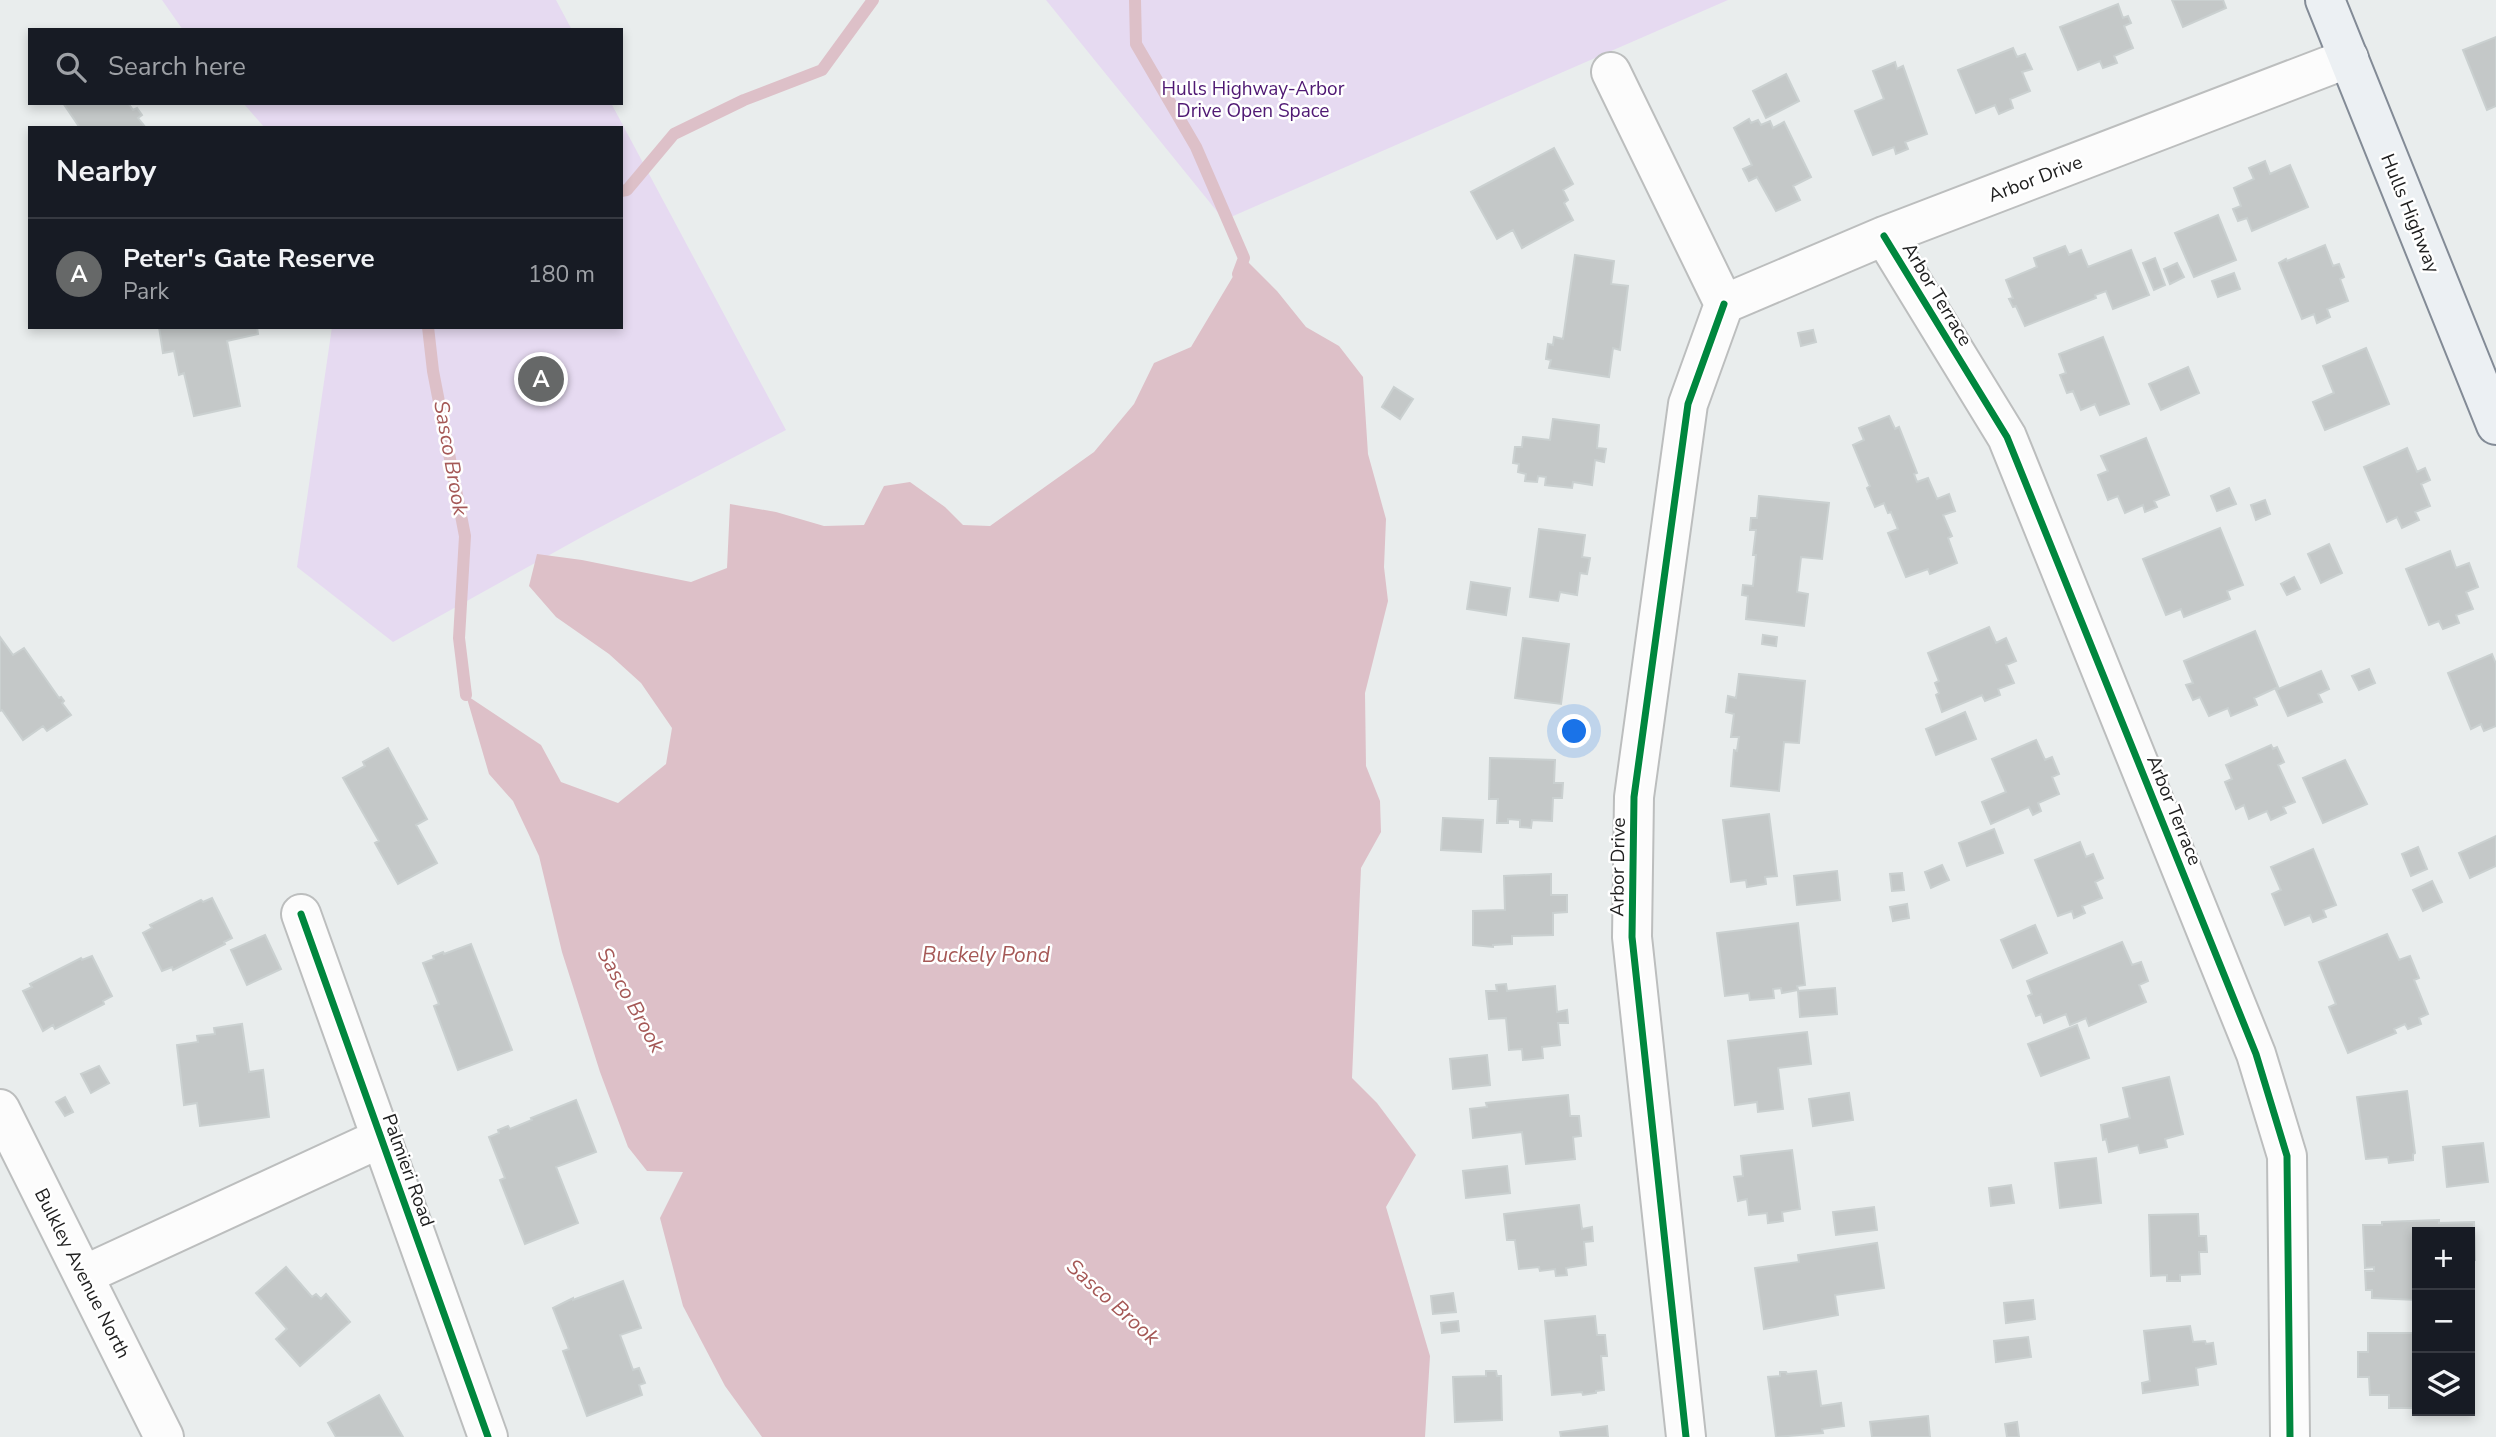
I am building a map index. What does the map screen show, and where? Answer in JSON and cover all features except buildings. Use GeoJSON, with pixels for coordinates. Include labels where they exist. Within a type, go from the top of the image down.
{"type":"FeatureCollection","features":[{"type":"Feature","properties":{"kind":"street","name":"Hulls Highway"},"geometry":{"type":"LineString","coordinates":[[2325,0],[2496,425]]}},
{"type":"Feature","properties":{"kind":"street","name":"Arbor Drive"},"geometry":{"type":"LineString","coordinates":[[1686,1437],[1632,937],[1634,797],[1688,404],[1724,304],[1884,236],[2349,58]]}},
{"type":"Feature","properties":{"kind":"street"},"geometry":{"type":"LineString","coordinates":[[1611,72],[1724,304]]}},
{"type":"Feature","properties":{"kind":"street","name":"Arbor Terrace"},"geometry":{"type":"LineString","coordinates":[[1884,236],[2007,437],[2256,1054],[2287,1156],[2290,1437]]}},
{"type":"Feature","properties":{"kind":"street","name":"Palmieri Road"},"geometry":{"type":"LineString","coordinates":[[301,914],[488,1437]]}},
{"type":"Feature","properties":{"kind":"street","name":"Bulkley Avenue North"},"geometry":{"type":"LineString","coordinates":[[0,1110],[164,1437]]}},
{"type":"Feature","properties":{"kind":"street","name":"Palmieri Road"},"geometry":{"type":"LineString","coordinates":[[85,1275],[381,1138]]}},
{"type":"Feature","properties":{"kind":"green space"},"geometry":{"type":"Polygon","coordinates":[[[162,0],[556,0],[571,28],[182,28],[162,0]]]}},
{"type":"Feature","properties":{"kind":"green space","name":"Hulls Highway-Arbor Drive Open Space"},"geometry":{"type":"Polygon","coordinates":[[[1046,0],[1728,0],[1224,220],[1046,0]]]}},
{"type":"Feature","properties":{"kind":"green space"},"geometry":{"type":"Polygon","coordinates":[[[245,105],[612,105],[786,430],[589,533],[393,642],[297,567],[332,329],[623,329],[623,126],[263,126],[245,105]]]}},
{"type":"Feature","properties":{"kind":"water","name":"Buckely Pond"},"geometry":{"type":"Polygon","coordinates":[[[1244,258],[1277,291],[1306,327],[1339,346],[1363,377],[1368,454],[1386,519],[1384,567],[1388,601],[1365,693],[1366,766],[1380,801],[1381,832],[1361,868],[1352,1078],[1377,1103],[1416,1155],[1386,1207],[1430,1356],[1425,1437],[762,1437],[725,1386],[683,1306],[660,1218],[683,1172],[647,1171],[628,1147],[600,1072],[562,952],[539,856],[513,801],[489,774],[466,695],[541,745],[561,782],[618,803],[666,764],[672,728],[641,683],[609,654],[556,617],[529,586],[537,554],[582,560],[691,582],[727,568],[730,504],[776,512],[824,526],[864,525],[884,486],[910,482],[945,507],[963,525],[990,526],[1094,452],[1134,404],[1154,363],[1191,347],[1244,258]]]}},
{"type":"Feature","properties":{"kind":"waterway","name":"Sasco Brook"},"geometry":{"type":"LineString","coordinates":[[623,191],[627,190],[674,134],[744,100],[822,70],[873,0]]}},
{"type":"Feature","properties":{"kind":"waterway"},"geometry":{"type":"LineString","coordinates":[[1135,0],[1136,44],[1196,147],[1244,258],[1238,274]]}},
{"type":"Feature","properties":{"kind":"waterway","name":"Sasco Brook"},"geometry":{"type":"LineString","coordinates":[[428,329],[433,371],[465,536],[459,638],[466,695]]}},
{"type":"Feature","properties":{"kind":"cycle path"},"geometry":{"type":"LineString","coordinates":[[1884,236],[2007,437],[2256,1054],[2287,1156],[2290,1437]]}},
{"type":"Feature","properties":{"kind":"cycle path"},"geometry":{"type":"LineString","coordinates":[[1686,1437],[1632,937],[1634,797],[1688,404],[1724,304]]}},
{"type":"Feature","properties":{"kind":"cycle path"},"geometry":{"type":"LineString","coordinates":[[301,914],[488,1437]]}},
{"type":"Feature","properties":{"kind":"place","name":"Peter's Gate Reserve"},"geometry":{"type":"Point","coordinates":[541,379]}}]}
